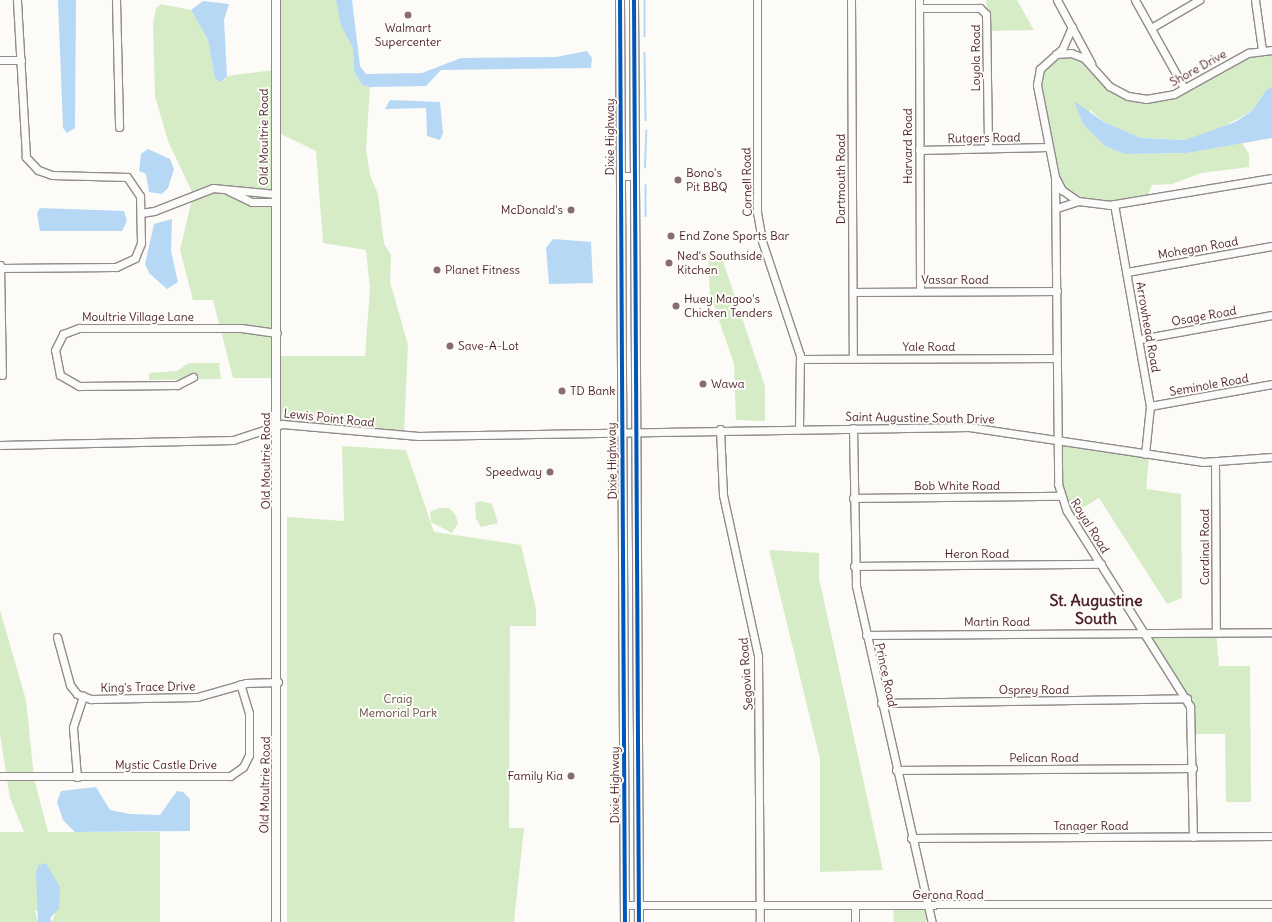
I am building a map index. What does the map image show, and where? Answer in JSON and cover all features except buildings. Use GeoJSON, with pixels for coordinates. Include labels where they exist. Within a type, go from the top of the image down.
{"type":"FeatureCollection","features":[{"type":"Feature","properties":{"kind":"main road","name":"Old Moultrie Road"},"geometry":{"type":"LineString","coordinates":[[276,0],[278,424],[276,922]]}},
{"type":"Feature","properties":{"kind":"main road","name":"Dixie Highway"},"geometry":{"type":"LineString","coordinates":[[620,0],[625,922]]}},
{"type":"Feature","properties":{"kind":"main road","name":"Dixie Highway"},"geometry":{"type":"LineString","coordinates":[[634,0],[639,922]]}},
{"type":"Feature","properties":{"kind":"main road"},"geometry":{"type":"LineString","coordinates":[[624,680],[638,680]]}},
{"type":"Feature","properties":{"kind":"street"},"geometry":{"type":"LineString","coordinates":[[2,374],[0,267],[116,267],[130,263],[139,253],[141,213],[140,196],[127,177],[52,175],[31,165],[22,146],[21,60],[17,0]]}},
{"type":"Feature","properties":{"kind":"street"},"geometry":{"type":"LineString","coordinates":[[116,0],[119,127]]}},
{"type":"Feature","properties":{"kind":"street","name":"Cornell Road"},"geometry":{"type":"LineString","coordinates":[[757,0],[756,212],[801,359],[799,428]]}},
{"type":"Feature","properties":{"kind":"street","name":"Dartmouth Road"},"geometry":{"type":"LineString","coordinates":[[851,0],[853,358]]}},
{"type":"Feature","properties":{"kind":"street","name":"Harvard Road"},"geometry":{"type":"LineString","coordinates":[[919,0],[920,291]]}},
{"type":"Feature","properties":{"kind":"street","name":"Shore Drive"},"geometry":{"type":"LineString","coordinates":[[1057,0],[1095,70]]}},
{"type":"Feature","properties":{"kind":"street"},"geometry":{"type":"LineString","coordinates":[[1135,0],[1184,88]]}},
{"type":"Feature","properties":{"kind":"street"},"geometry":{"type":"LineString","coordinates":[[1151,28],[1199,0]]}},
{"type":"Feature","properties":{"kind":"street"},"geometry":{"type":"LineString","coordinates":[[1255,0],[1262,50]]}},
{"type":"Feature","properties":{"kind":"street","name":"Loyola Road"},"geometry":{"type":"LineString","coordinates":[[919,8],[980,8],[986,14],[988,148]]}},
{"type":"Feature","properties":{"kind":"street"},"geometry":{"type":"LineString","coordinates":[[1072,27],[1056,54],[1043,64],[1037,81],[1048,147],[1055,177],[1062,190],[1078,201],[1098,205],[1114,204],[1272,178]]}},
{"type":"Feature","properties":{"kind":"street","name":"Shore Drive"},"geometry":{"type":"LineString","coordinates":[[1056,54],[1078,55],[1095,70],[1109,86],[1135,98],[1160,98],[1184,88],[1240,57],[1262,50],[1272,50]]}},
{"type":"Feature","properties":{"kind":"street"},"geometry":{"type":"LineString","coordinates":[[0,60],[21,60]]}},
{"type":"Feature","properties":{"kind":"street","name":"Rutgers Road"},"geometry":{"type":"LineString","coordinates":[[919,150],[1048,147]]}},
{"type":"Feature","properties":{"kind":"street"},"geometry":{"type":"LineString","coordinates":[[621,176],[635,176]]}},
{"type":"Feature","properties":{"kind":"street","name":"Royal Road"},"geometry":{"type":"LineString","coordinates":[[1055,177],[1057,208],[1057,358],[1060,496],[1101,564],[1187,698],[1193,723],[1193,837]]}},
{"type":"Feature","properties":{"kind":"street"},"geometry":{"type":"LineString","coordinates":[[141,213],[154,211],[213,188],[276,194]]}},
{"type":"Feature","properties":{"kind":"street"},"geometry":{"type":"LineString","coordinates":[[229,190],[252,202],[276,202]]}},
{"type":"Feature","properties":{"kind":"street"},"geometry":{"type":"LineString","coordinates":[[1057,208],[1078,201]]}},
{"type":"Feature","properties":{"kind":"street","name":"Arrowhead Road"},"geometry":{"type":"LineString","coordinates":[[1114,204],[1140,340],[1150,406],[1145,454]]}},
{"type":"Feature","properties":{"kind":"street","name":"Mohegan Road"},"geometry":{"type":"LineString","coordinates":[[1127,272],[1272,246]]}},
{"type":"Feature","properties":{"kind":"street","name":"Vassar Road"},"geometry":{"type":"LineString","coordinates":[[852,292],[1058,291]]}},
{"type":"Feature","properties":{"kind":"street","name":"Osage Road"},"geometry":{"type":"LineString","coordinates":[[1140,340],[1272,315]]}},
{"type":"Feature","properties":{"kind":"street","name":"Moultrie Village Lane"},"geometry":{"type":"LineString","coordinates":[[194,377],[177,385],[79,386],[60,375],[55,350],[63,334],[79,328],[241,328],[277,334]]}},
{"type":"Feature","properties":{"kind":"street","name":"Yale Road"},"geometry":{"type":"LineString","coordinates":[[801,359],[1057,358]]}},
{"type":"Feature","properties":{"kind":"street","name":"Seminole Road"},"geometry":{"type":"LineString","coordinates":[[1150,406],[1272,384]]}},
{"type":"Feature","properties":{"kind":"street","name":"Lewis Point Road"},"geometry":{"type":"LineString","coordinates":[[0,445],[233,440],[278,424],[418,436],[636,431]]}},
{"type":"Feature","properties":{"kind":"street","name":"Saint Augustine South Drive"},"geometry":{"type":"LineString","coordinates":[[636,431],[799,428],[970,428],[1058,439],[1145,454],[1215,463],[1272,457]]}},
{"type":"Feature","properties":{"kind":"street","name":"Prince Road"},"geometry":{"type":"LineString","coordinates":[[853,428],[854,566],[866,635],[926,906],[932,922]]}},
{"type":"Feature","properties":{"kind":"street","name":"Segovia Road"},"geometry":{"type":"LineString","coordinates":[[720,429],[723,495],[758,656],[760,922]]}},
{"type":"Feature","properties":{"kind":"street","name":"Cardinal Road"},"geometry":{"type":"LineString","coordinates":[[1215,463],[1216,632]]}},
{"type":"Feature","properties":{"kind":"street","name":"Bob White Road"},"geometry":{"type":"LineString","coordinates":[[853,498],[1060,496]]}},
{"type":"Feature","properties":{"kind":"street","name":"Heron Road"},"geometry":{"type":"LineString","coordinates":[[854,566],[1101,564]]}},
{"type":"Feature","properties":{"kind":"street","name":"Martin Road"},"geometry":{"type":"LineString","coordinates":[[866,635],[1272,632]]}},
{"type":"Feature","properties":{"kind":"street","name":"King's Trace Drive"},"geometry":{"type":"LineString","coordinates":[[57,637],[70,685],[83,696],[197,698],[240,684],[278,682]]}},
{"type":"Feature","properties":{"kind":"street","name":"Mystic Castle Drive"},"geometry":{"type":"LineString","coordinates":[[0,776],[230,776],[243,767],[249,755],[249,713],[240,684]]}},
{"type":"Feature","properties":{"kind":"street"},"geometry":{"type":"LineString","coordinates":[[77,777],[73,727],[83,696]]}},
{"type":"Feature","properties":{"kind":"street","name":"Osprey Road"},"geometry":{"type":"LineString","coordinates":[[881,703],[1187,698]]}},
{"type":"Feature","properties":{"kind":"street","name":"Pelican Road"},"geometry":{"type":"LineString","coordinates":[[896,770],[1192,768]]}},
{"type":"Feature","properties":{"kind":"street","name":"Tanager Road"},"geometry":{"type":"LineString","coordinates":[[911,838],[1272,836]]}},
{"type":"Feature","properties":{"kind":"street","name":"Gerona Road"},"geometry":{"type":"LineString","coordinates":[[625,905],[639,907],[1272,904]]}},
{"type":"Feature","properties":{"kind":"street"},"geometry":{"type":"LineString","coordinates":[[855,906],[855,922]]}},
{"type":"Feature","properties":{"kind":"green space"},"geometry":{"type":"Polygon","coordinates":[[[279,0],[336,0],[353,48],[354,71],[362,85],[370,87],[366,149],[370,175],[378,194],[384,244],[391,255],[390,282],[408,345],[404,433],[281,421],[280,356],[365,356],[370,288],[366,250],[323,243],[316,151],[279,133],[279,0]]]}},
{"type":"Feature","properties":{"kind":"green space"},"geometry":{"type":"Polygon","coordinates":[[[986,0],[1017,0],[1034,30],[989,31],[986,0]]]}},
{"type":"Feature","properties":{"kind":"green space"},"geometry":{"type":"Polygon","coordinates":[[[161,4],[191,10],[208,40],[215,79],[224,81],[227,76],[273,70],[274,378],[233,378],[213,300],[193,300],[180,250],[193,194],[168,141],[155,96],[153,24],[156,8],[161,4]]]}},
{"type":"Feature","properties":{"kind":"green space"},"geometry":{"type":"Polygon","coordinates":[[[1260,51],[1272,52],[1272,87],[1266,90],[1252,111],[1209,134],[1185,140],[1141,138],[1104,122],[1090,110],[1083,124],[1105,146],[1124,154],[1187,153],[1242,143],[1249,154],[1249,167],[1201,173],[1172,184],[1152,185],[1147,198],[1126,202],[1080,202],[1058,186],[1037,77],[1050,58],[1070,55],[1087,62],[1099,78],[1140,101],[1190,90],[1260,51]]]}},
{"type":"Feature","properties":{"kind":"green space"},"geometry":{"type":"Polygon","coordinates":[[[708,255],[721,255],[765,386],[765,421],[736,420],[734,364],[710,294],[708,255]]]}},
{"type":"Feature","properties":{"kind":"green space"},"geometry":{"type":"Polygon","coordinates":[[[189,363],[219,363],[221,379],[149,380],[149,373],[177,371],[189,363]]]}},
{"type":"Feature","properties":{"kind":"green space"},"geometry":{"type":"Polygon","coordinates":[[[1057,442],[1149,458],[1146,489],[1181,494],[1182,598],[1167,604],[1099,498],[1069,516],[1059,496],[1057,442]]]}},
{"type":"Feature","properties":{"kind":"green space","name":"Craig Memorial Park"},"geometry":{"type":"Polygon","coordinates":[[[342,446],[406,450],[434,532],[521,545],[536,609],[536,626],[510,626],[509,828],[524,828],[514,922],[287,922],[287,517],[344,521],[342,446]]]}},
{"type":"Feature","properties":{"kind":"green space"},"geometry":{"type":"Polygon","coordinates":[[[480,501],[492,504],[498,523],[481,527],[476,519],[475,503],[480,501]]]}},
{"type":"Feature","properties":{"kind":"green space"},"geometry":{"type":"Polygon","coordinates":[[[439,508],[449,508],[455,514],[458,523],[452,533],[431,522],[430,512],[439,508]]]}},
{"type":"Feature","properties":{"kind":"green space"},"geometry":{"type":"Polygon","coordinates":[[[769,550],[819,553],[819,578],[883,870],[820,872],[820,759],[769,550]]]}},
{"type":"Feature","properties":{"kind":"green space"},"geometry":{"type":"Polygon","coordinates":[[[0,610],[26,700],[34,778],[48,832],[160,832],[160,922],[52,922],[55,914],[35,910],[38,922],[0,922],[0,832],[24,832],[10,798],[0,735],[0,610]]]}},
{"type":"Feature","properties":{"kind":"green space"},"geometry":{"type":"Polygon","coordinates":[[[1216,631],[1219,666],[1250,666],[1251,802],[1226,802],[1225,734],[1194,734],[1192,712],[1145,633],[1216,631]]]}},
{"type":"Feature","properties":{"kind":"green space"},"geometry":{"type":"Polygon","coordinates":[[[926,906],[926,922],[894,922],[893,908],[926,906]]]}},
{"type":"Feature","properties":{"kind":"water"},"geometry":{"type":"Polygon","coordinates":[[[58,0],[76,0],[75,128],[67,133],[63,128],[58,0]]]}},
{"type":"Feature","properties":{"kind":"water"},"geometry":{"type":"Polygon","coordinates":[[[336,0],[352,0],[360,66],[366,74],[422,73],[461,58],[556,57],[587,51],[592,58],[591,68],[441,70],[426,86],[370,87],[362,85],[354,71],[353,48],[341,26],[336,0]]]}},
{"type":"Feature","properties":{"kind":"water"},"geometry":{"type":"Polygon","coordinates":[[[203,1],[229,4],[224,20],[227,76],[221,82],[215,79],[208,40],[191,10],[203,1]]]}},
{"type":"Feature","properties":{"kind":"water"},"geometry":{"type":"Polygon","coordinates":[[[1272,87],[1272,138],[1187,153],[1124,154],[1105,146],[1083,124],[1074,101],[1104,122],[1141,138],[1185,140],[1235,122],[1252,111],[1266,90],[1272,87]]]}},
{"type":"Feature","properties":{"kind":"water"},"geometry":{"type":"Polygon","coordinates":[[[390,100],[440,102],[443,133],[440,140],[427,136],[426,108],[385,109],[390,100]]]}},
{"type":"Feature","properties":{"kind":"water"},"geometry":{"type":"Polygon","coordinates":[[[148,149],[170,159],[174,169],[168,188],[162,194],[149,192],[146,174],[139,171],[141,154],[148,149]]]}},
{"type":"Feature","properties":{"kind":"water"},"geometry":{"type":"Polygon","coordinates":[[[40,208],[124,211],[127,221],[122,231],[40,231],[37,213],[40,208]]]}},
{"type":"Feature","properties":{"kind":"water"},"geometry":{"type":"Polygon","coordinates":[[[172,219],[171,251],[178,282],[167,289],[149,273],[145,264],[154,224],[172,219]]]}},
{"type":"Feature","properties":{"kind":"water"},"geometry":{"type":"Polygon","coordinates":[[[553,239],[591,242],[593,283],[549,284],[546,248],[553,239]]]}},
{"type":"Feature","properties":{"kind":"water"},"geometry":{"type":"Polygon","coordinates":[[[96,787],[110,810],[130,814],[160,815],[177,791],[183,792],[190,799],[190,831],[75,832],[63,820],[57,802],[61,791],[96,787]]]}},
{"type":"Feature","properties":{"kind":"water"},"geometry":{"type":"Polygon","coordinates":[[[46,863],[60,887],[59,908],[50,918],[52,922],[38,922],[36,872],[39,865],[46,863]]]}},
{"type":"Feature","properties":{"kind":"waterway"},"geometry":{"type":"LineString","coordinates":[[645,0],[645,36]]}},
{"type":"Feature","properties":{"kind":"waterway"},"geometry":{"type":"LineString","coordinates":[[645,53],[646,120]]}},
{"type":"Feature","properties":{"kind":"waterway"},"geometry":{"type":"LineString","coordinates":[[645,168],[646,131]]}},
{"type":"Feature","properties":{"kind":"waterway"},"geometry":{"type":"LineString","coordinates":[[646,185],[646,216]]}},
{"type":"Feature","properties":{"kind":"cycle path"},"geometry":{"type":"LineString","coordinates":[[620,0],[625,922]]}},
{"type":"Feature","properties":{"kind":"cycle path"},"geometry":{"type":"LineString","coordinates":[[634,0],[639,922]]}},
{"type":"Feature","properties":{"kind":"place","name":"Walmart Supercenter"},"geometry":{"type":"Point","coordinates":[408,15]}},
{"type":"Feature","properties":{"kind":"place","name":"Bono's Pit BBQ"},"geometry":{"type":"Point","coordinates":[678,180]}},
{"type":"Feature","properties":{"kind":"place","name":"McDonald's"},"geometry":{"type":"Point","coordinates":[571,210]}},
{"type":"Feature","properties":{"kind":"place","name":"End Zone Sports Bar"},"geometry":{"type":"Point","coordinates":[671,236]}},
{"type":"Feature","properties":{"kind":"place","name":"Ned's Southside Kitchen"},"geometry":{"type":"Point","coordinates":[669,263]}},
{"type":"Feature","properties":{"kind":"place","name":"Planet Fitness"},"geometry":{"type":"Point","coordinates":[437,270]}},
{"type":"Feature","properties":{"kind":"place","name":"Huey Magoo's Chicken Tenders"},"geometry":{"type":"Point","coordinates":[676,306]}},
{"type":"Feature","properties":{"kind":"place","name":"Save-A-Lot"},"geometry":{"type":"Point","coordinates":[450,346]}},
{"type":"Feature","properties":{"kind":"place","name":"Wawa"},"geometry":{"type":"Point","coordinates":[703,384]}},
{"type":"Feature","properties":{"kind":"place","name":"TD Bank"},"geometry":{"type":"Point","coordinates":[562,391]}},
{"type":"Feature","properties":{"kind":"place","name":"Speedway"},"geometry":{"type":"Point","coordinates":[550,472]}},
{"type":"Feature","properties":{"kind":"place","name":"Family Kia"},"geometry":{"type":"Point","coordinates":[571,776]}},
{"type":"Feature","properties":{"kind":"district","name":"St. Augustine South"},"geometry":{"type":"Point","coordinates":[1096,609]}}]}
